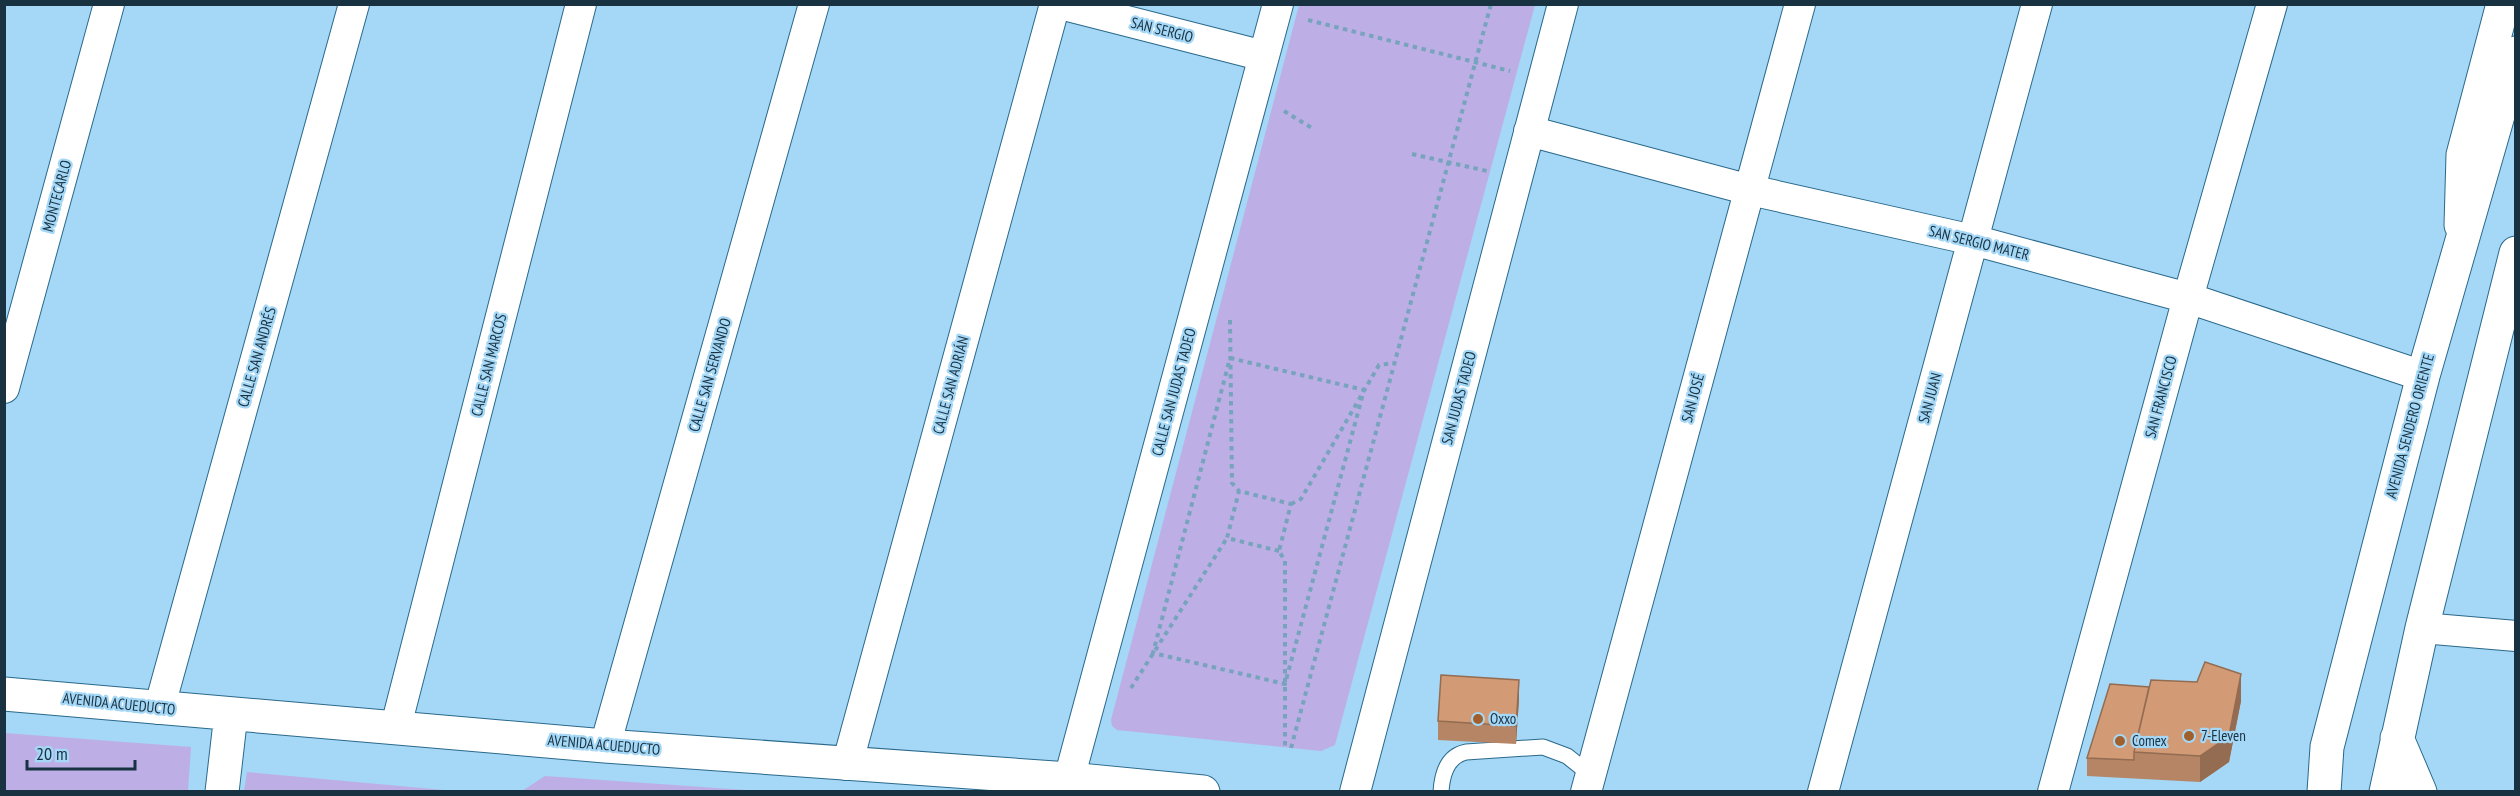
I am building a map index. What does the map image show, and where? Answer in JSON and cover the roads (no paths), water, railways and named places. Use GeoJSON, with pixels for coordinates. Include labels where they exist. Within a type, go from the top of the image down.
{"type":"FeatureCollection","features":[{"type":"Feature","properties":{"kind":"main road"},"geometry":{"type":"LineString","coordinates":[[2461,240],[2463,155],[2503,4]]}},
{"type":"Feature","properties":{"kind":"main road","name":"AVENIDA SENDERO ORIENTE"},"geometry":{"type":"LineString","coordinates":[[2327,747],[2423,376],[2516,53]]}},
{"type":"Feature","properties":{"kind":"main road"},"geometry":{"type":"LineString","coordinates":[[2386,792],[2422,628],[2510,292],[2516,253]]}},
{"type":"Feature","properties":{"kind":"main road","name":"AVENIDA ACUEDUCTO"},"geometry":{"type":"LineString","coordinates":[[4,694],[847,765],[905,780],[1069,779],[1203,792]]}},
{"type":"Feature","properties":{"kind":"main road"},"geometry":{"type":"LineString","coordinates":[[222,792],[231,714]]}},
{"type":"Feature","properties":{"kind":"main road"},"geometry":{"type":"LineString","coordinates":[[2397,738],[2420,792]]}},
{"type":"Feature","properties":{"kind":"main road"},"geometry":{"type":"LineString","coordinates":[[2305,792],[2327,747]]}},
{"type":"Feature","properties":{"kind":"main road"},"geometry":{"type":"LineString","coordinates":[[2324,792],[2327,747]]}},
{"type":"Feature","properties":{"kind":"street","name":"MONTECARLO"},"geometry":{"type":"LineString","coordinates":[[4,388],[109,4]]}},
{"type":"Feature","properties":{"kind":"street","name":"CALLE SAN ANDRÉS"},"geometry":{"type":"LineString","coordinates":[[159,708],[354,4]]}},
{"type":"Feature","properties":{"kind":"street","name":"CALLE SAN MARCOS"},"geometry":{"type":"LineString","coordinates":[[396,726],[581,4]]}},
{"type":"Feature","properties":{"kind":"street","name":"CALLE SAN SERVANDO"},"geometry":{"type":"LineString","coordinates":[[605,746],[814,4]]}},
{"type":"Feature","properties":{"kind":"street","name":"CALLE SAN ADRIÁN"},"geometry":{"type":"LineString","coordinates":[[847,765],[1055,4]]}},
{"type":"Feature","properties":{"kind":"street","name":"SAN SERGIO"},"geometry":{"type":"LineString","coordinates":[[1060,4],[1264,56]]}},
{"type":"Feature","properties":{"kind":"street","name":"CALLE SAN JUDAS TADEO"},"geometry":{"type":"LineString","coordinates":[[1069,779],[1278,4]]}},
{"type":"Feature","properties":{"kind":"street","name":"SAN JUDAS TADEO"},"geometry":{"type":"LineString","coordinates":[[1354,792],[1563,4]]}},
{"type":"Feature","properties":{"kind":"street","name":"SAN JOSÉ"},"geometry":{"type":"LineString","coordinates":[[1588,783],[1800,4]]}},
{"type":"Feature","properties":{"kind":"street","name":"SAN JUAN"},"geometry":{"type":"LineString","coordinates":[[1823,792],[2037,4]]}},
{"type":"Feature","properties":{"kind":"street","name":"SAN FRANCISCO"},"geometry":{"type":"LineString","coordinates":[[2053,792],[2188,298],[2272,4]]}},
{"type":"Feature","properties":{"kind":"street","name":"SAN SERGIO MATER"},"geometry":{"type":"LineString","coordinates":[[1529,131],[1750,190],[1973,240],[2188,298],[2423,376]]}},
{"type":"Feature","properties":{"kind":"street"},"geometry":{"type":"LineString","coordinates":[[2422,628],[2516,636]]}},
{"type":"Feature","properties":{"kind":"lane"},"geometry":{"type":"LineString","coordinates":[[1442,792],[1445,769],[1458,753],[1543,747],[1567,756],[1588,783]]}},
{"type":"Feature","properties":{"kind":"place","name":"Oxxo"},"geometry":{"type":"Point","coordinates":[1478,719]}},
{"type":"Feature","properties":{"kind":"place","name":"7-Eleven"},"geometry":{"type":"Point","coordinates":[2189,736]}},
{"type":"Feature","properties":{"kind":"place","name":"Comex"},"geometry":{"type":"Point","coordinates":[2120,741]}}]}
